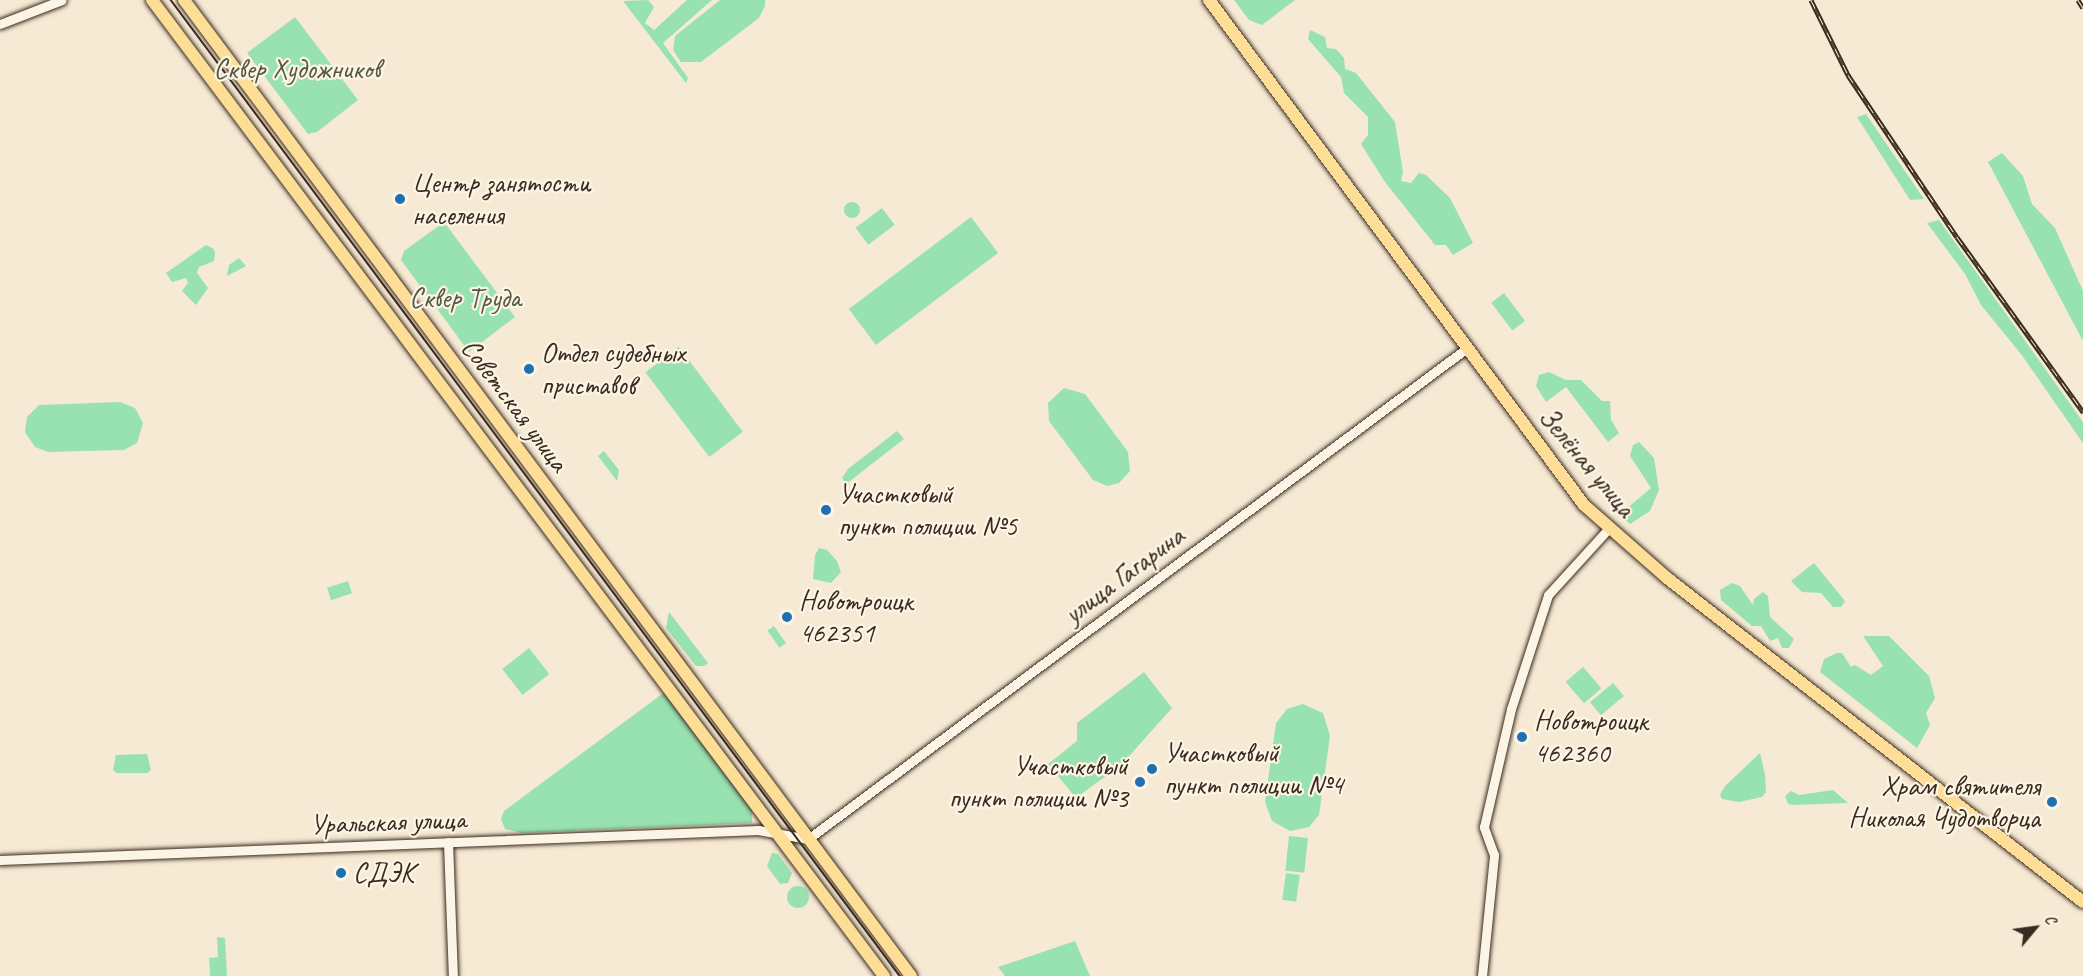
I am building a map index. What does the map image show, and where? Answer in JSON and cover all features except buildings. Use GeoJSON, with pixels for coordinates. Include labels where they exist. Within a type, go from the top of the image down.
{"type":"FeatureCollection","features":[{"type":"Feature","properties":{"kind":"main road","name":"Советская улица"},"geometry":{"type":"LineString","coordinates":[[152,0],[884,976]]}},
{"type":"Feature","properties":{"kind":"main road","name":"Советская улица"},"geometry":{"type":"LineString","coordinates":[[184,0],[911,976]]}},
{"type":"Feature","properties":{"kind":"main road","name":"Зелёная улица"},"geometry":{"type":"LineString","coordinates":[[1209,0],[1584,505],[1608,529],[1878,746],[1928,779],[2083,902]]}},
{"type":"Feature","properties":{"kind":"street"},"geometry":{"type":"LineString","coordinates":[[0,24],[62,0]]}},
{"type":"Feature","properties":{"kind":"street","name":"улица Гагарина"},"geometry":{"type":"LineString","coordinates":[[808,839],[1467,348]]}},
{"type":"Feature","properties":{"kind":"street"},"geometry":{"type":"LineString","coordinates":[[1482,976],[1494,855],[1484,827],[1511,709],[1548,595],[1608,529]]}},
{"type":"Feature","properties":{"kind":"street","name":"Уральская улица"},"geometry":{"type":"LineString","coordinates":[[0,860],[758,830],[778,834]]}},
{"type":"Feature","properties":{"kind":"street"},"geometry":{"type":"LineString","coordinates":[[778,834],[808,839]]}},
{"type":"Feature","properties":{"kind":"street"},"geometry":{"type":"LineString","coordinates":[[448,842],[453,976]]}},
{"type":"Feature","properties":{"kind":"green space"},"geometry":{"type":"Polygon","coordinates":[[[648,0],[654,7],[645,23],[654,30],[687,0],[712,0],[663,43],[688,78],[686,83],[623,1],[648,0]]]}},
{"type":"Feature","properties":{"kind":"green space"},"geometry":{"type":"Polygon","coordinates":[[[720,0],[765,0],[765,6],[759,18],[701,62],[681,62],[673,50],[675,36],[720,0]]]}},
{"type":"Feature","properties":{"kind":"green space"},"geometry":{"type":"Polygon","coordinates":[[[1234,0],[1295,0],[1262,25],[1249,20],[1234,0]]]}},
{"type":"Feature","properties":{"kind":"green space","name":"Сквер Художников"},"geometry":{"type":"Polygon","coordinates":[[[295,17],[358,100],[317,132],[308,134],[247,53],[295,17]]]}},
{"type":"Feature","properties":{"kind":"green space"},"geometry":{"type":"Polygon","coordinates":[[[1310,30],[1325,37],[1327,48],[1336,49],[1344,58],[1345,69],[1356,73],[1395,122],[1403,172],[1401,181],[1411,183],[1419,173],[1426,175],[1450,198],[1473,243],[1453,255],[1446,245],[1435,245],[1385,182],[1361,144],[1368,135],[1368,117],[1344,93],[1341,77],[1308,39],[1310,30]]]}},
{"type":"Feature","properties":{"kind":"green space"},"geometry":{"type":"Polygon","coordinates":[[[1866,114],[1924,199],[1910,200],[1857,117],[1866,114]]]}},
{"type":"Feature","properties":{"kind":"green space"},"geometry":{"type":"Polygon","coordinates":[[[2002,153],[2023,176],[2032,204],[2055,228],[2083,291],[2083,341],[1988,162],[2002,153]]]}},
{"type":"Feature","properties":{"kind":"green space"},"geometry":{"type":"Polygon","coordinates":[[[852,202],[858,204],[860,210],[858,216],[852,218],[846,216],[844,210],[846,204],[852,202]]]}},
{"type":"Feature","properties":{"kind":"green space"},"geometry":{"type":"Polygon","coordinates":[[[882,208],[895,225],[868,245],[856,228],[882,208]]]}},
{"type":"Feature","properties":{"kind":"green space"},"geometry":{"type":"Polygon","coordinates":[[[971,217],[998,253],[876,345],[849,309],[971,217]]]}},
{"type":"Feature","properties":{"kind":"green space"},"geometry":{"type":"Polygon","coordinates":[[[1939,220],[2083,422],[2083,443],[2021,354],[1981,305],[1965,274],[1927,223],[1939,220]]]}},
{"type":"Feature","properties":{"kind":"green space","name":"Сквер Труда"},"geometry":{"type":"Polygon","coordinates":[[[444,222],[515,317],[469,352],[401,260],[404,251],[444,222]]]}},
{"type":"Feature","properties":{"kind":"green space"},"geometry":{"type":"Polygon","coordinates":[[[206,245],[214,249],[214,261],[199,267],[197,273],[208,288],[196,305],[182,291],[188,283],[186,278],[172,282],[166,273],[206,245]]]}},
{"type":"Feature","properties":{"kind":"green space"},"geometry":{"type":"Polygon","coordinates":[[[239,258],[246,266],[227,276],[229,265],[239,258]]]}},
{"type":"Feature","properties":{"kind":"green space"},"geometry":{"type":"Polygon","coordinates":[[[1504,293],[1525,321],[1512,331],[1491,303],[1504,293]]]}},
{"type":"Feature","properties":{"kind":"green space"},"geometry":{"type":"Polygon","coordinates":[[[679,347],[743,432],[709,457],[645,372],[679,347]]]}},
{"type":"Feature","properties":{"kind":"green space"},"geometry":{"type":"Polygon","coordinates":[[[1549,372],[1566,380],[1581,380],[1602,401],[1610,401],[1611,420],[1619,433],[1608,442],[1566,387],[1546,402],[1536,386],[1539,375],[1549,372]]]}},
{"type":"Feature","properties":{"kind":"green space"},"geometry":{"type":"Polygon","coordinates":[[[1064,388],[1085,394],[1128,452],[1130,471],[1119,483],[1107,486],[1093,480],[1049,421],[1048,403],[1064,388]]]}},
{"type":"Feature","properties":{"kind":"green space"},"geometry":{"type":"Polygon","coordinates":[[[120,402],[135,408],[143,423],[137,443],[124,450],[48,452],[35,447],[25,432],[27,417],[39,405],[120,402]]]}},
{"type":"Feature","properties":{"kind":"green space"},"geometry":{"type":"Polygon","coordinates":[[[897,431],[904,439],[846,484],[842,478],[848,469],[897,431]]]}},
{"type":"Feature","properties":{"kind":"green space"},"geometry":{"type":"Polygon","coordinates":[[[1639,442],[1654,458],[1659,490],[1650,511],[1630,524],[1619,515],[1651,488],[1630,456],[1633,445],[1639,442]]]}},
{"type":"Feature","properties":{"kind":"green space"},"geometry":{"type":"Polygon","coordinates":[[[604,451],[619,470],[617,481],[598,456],[604,451]]]}},
{"type":"Feature","properties":{"kind":"green space"},"geometry":{"type":"Polygon","coordinates":[[[819,548],[827,550],[837,561],[841,572],[831,583],[813,579],[815,555],[819,548]]]}},
{"type":"Feature","properties":{"kind":"green space"},"geometry":{"type":"Polygon","coordinates":[[[1814,563],[1845,601],[1841,607],[1833,607],[1821,593],[1802,592],[1791,581],[1814,563]]]}},
{"type":"Feature","properties":{"kind":"green space"},"geometry":{"type":"Polygon","coordinates":[[[348,581],[352,593],[331,600],[327,588],[348,581]]]}},
{"type":"Feature","properties":{"kind":"green space"},"geometry":{"type":"Polygon","coordinates":[[[1732,583],[1740,586],[1753,605],[1754,599],[1763,592],[1768,596],[1770,617],[1794,639],[1789,648],[1782,648],[1778,638],[1770,641],[1761,626],[1752,626],[1721,600],[1720,590],[1732,583]]]}},
{"type":"Feature","properties":{"kind":"green space"},"geometry":{"type":"Polygon","coordinates":[[[669,612],[708,663],[704,666],[696,666],[666,628],[669,612]]]}},
{"type":"Feature","properties":{"kind":"green space"},"geometry":{"type":"Polygon","coordinates":[[[774,626],[786,643],[779,648],[767,631],[774,626]]]}},
{"type":"Feature","properties":{"kind":"green space"},"geometry":{"type":"Polygon","coordinates":[[[1863,636],[1889,636],[1929,676],[1935,698],[1926,713],[1930,725],[1917,748],[1820,672],[1824,659],[1837,653],[1842,653],[1851,667],[1855,665],[1871,675],[1883,666],[1863,636]]]}},
{"type":"Feature","properties":{"kind":"green space"},"geometry":{"type":"Polygon","coordinates":[[[529,648],[549,674],[523,695],[502,669],[529,648]]]}},
{"type":"Feature","properties":{"kind":"green space"},"geometry":{"type":"Polygon","coordinates":[[[1583,667],[1601,688],[1584,703],[1566,682],[1583,667]]]}},
{"type":"Feature","properties":{"kind":"green space"},"geometry":{"type":"Polygon","coordinates":[[[1144,672],[1172,708],[1122,764],[1076,798],[1048,764],[1077,741],[1077,723],[1144,672]]]}},
{"type":"Feature","properties":{"kind":"green space"},"geometry":{"type":"Polygon","coordinates":[[[1613,683],[1624,696],[1601,715],[1590,702],[1613,683]]]}},
{"type":"Feature","properties":{"kind":"green space"},"geometry":{"type":"Polygon","coordinates":[[[662,694],[668,695],[752,809],[752,823],[522,833],[505,829],[501,819],[504,811],[662,694]]]}},
{"type":"Feature","properties":{"kind":"green space"},"geometry":{"type":"Polygon","coordinates":[[[1303,704],[1323,713],[1330,736],[1319,815],[1309,827],[1290,831],[1272,821],[1265,802],[1276,723],[1287,709],[1303,704]]]}},
{"type":"Feature","properties":{"kind":"green space"},"geometry":{"type":"Polygon","coordinates":[[[1760,753],[1766,792],[1762,797],[1739,802],[1722,799],[1720,795],[1725,786],[1760,753]]]}},
{"type":"Feature","properties":{"kind":"green space"},"geometry":{"type":"Polygon","coordinates":[[[147,754],[151,770],[147,773],[117,773],[113,770],[116,755],[147,754]]]}},
{"type":"Feature","properties":{"kind":"green space"},"geometry":{"type":"Polygon","coordinates":[[[1833,790],[1848,803],[1793,805],[1788,804],[1785,796],[1791,791],[1799,795],[1833,790]]]}},
{"type":"Feature","properties":{"kind":"green space"},"geometry":{"type":"Polygon","coordinates":[[[1289,836],[1308,838],[1304,873],[1285,871],[1289,836]]]}},
{"type":"Feature","properties":{"kind":"green space"},"geometry":{"type":"Polygon","coordinates":[[[772,853],[778,854],[792,873],[788,883],[780,884],[767,866],[772,853]]]}},
{"type":"Feature","properties":{"kind":"green space"},"geometry":{"type":"Polygon","coordinates":[[[1286,873],[1300,875],[1296,902],[1282,900],[1286,873]]]}},
{"type":"Feature","properties":{"kind":"green space"},"geometry":{"type":"Polygon","coordinates":[[[798,886],[808,893],[809,897],[802,907],[798,908],[788,901],[787,897],[794,887],[798,886]]]}},
{"type":"Feature","properties":{"kind":"green space"},"geometry":{"type":"Polygon","coordinates":[[[217,937],[225,938],[227,976],[210,976],[209,958],[218,957],[217,937]]]}},
{"type":"Feature","properties":{"kind":"green space"},"geometry":{"type":"Polygon","coordinates":[[[1075,941],[1090,976],[1005,976],[998,967],[1075,941]]]}},
{"type":"Feature","properties":{"kind":"tram line"},"geometry":{"type":"LineString","coordinates":[[171,0],[900,976]]}},
{"type":"Feature","properties":{"kind":"railway"},"geometry":{"type":"LineString","coordinates":[[1811,0],[1848,75],[1957,237],[2083,412]]}},
{"type":"Feature","properties":{"kind":"railway"},"geometry":{"type":"LineString","coordinates":[[2078,0],[2083,8]]}},
{"type":"Feature","properties":{"kind":"place","name":"Центр занятости населения"},"geometry":{"type":"Point","coordinates":[400,199]}},
{"type":"Feature","properties":{"kind":"place","name":"Отдел судебных приставов"},"geometry":{"type":"Point","coordinates":[529,369]}},
{"type":"Feature","properties":{"kind":"place","name":"Участковый пункт полиции №5"},"geometry":{"type":"Point","coordinates":[826,510]}},
{"type":"Feature","properties":{"kind":"place","name":"Новотроицк 462351"},"geometry":{"type":"Point","coordinates":[787,617]}},
{"type":"Feature","properties":{"kind":"place","name":"Новотроицк 462360"},"geometry":{"type":"Point","coordinates":[1522,737]}},
{"type":"Feature","properties":{"kind":"place","name":"Участковый пункт полиции №4"},"geometry":{"type":"Point","coordinates":[1152,769]}},
{"type":"Feature","properties":{"kind":"place","name":"Участковый пункт полиции №3"},"geometry":{"type":"Point","coordinates":[1140,782]}},
{"type":"Feature","properties":{"kind":"place","name":"Храм святителя Николая Чудотворца"},"geometry":{"type":"Point","coordinates":[2052,802]}},
{"type":"Feature","properties":{"kind":"place","name":"СДЭК"},"geometry":{"type":"Point","coordinates":[341,873]}}]}
